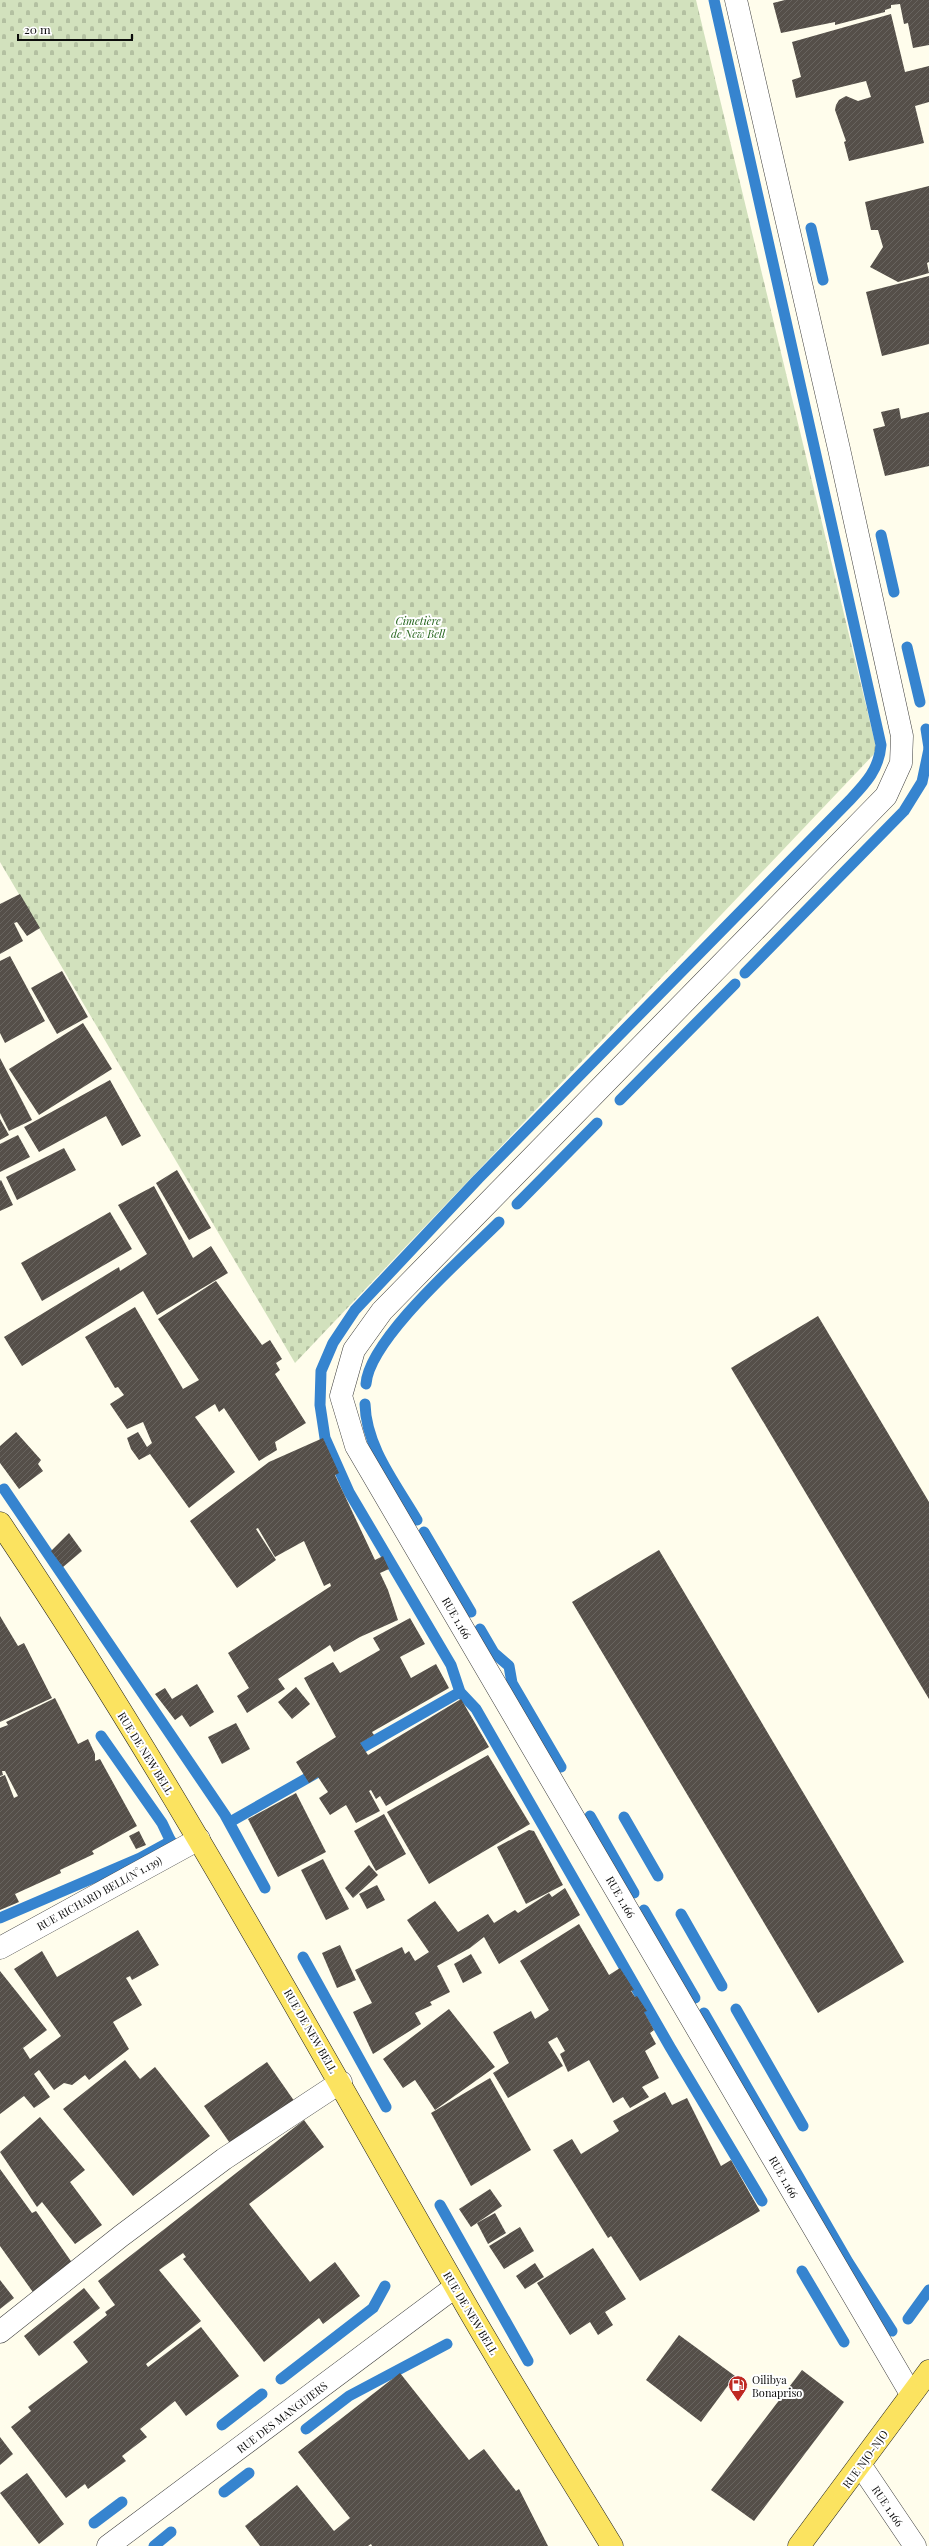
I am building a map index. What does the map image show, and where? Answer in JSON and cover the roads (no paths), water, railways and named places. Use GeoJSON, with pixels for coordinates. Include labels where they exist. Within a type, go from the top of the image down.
{"type":"FeatureCollection","features":[{"type":"Feature","properties":{"kind":"main road","name":"RUE DE NEW BELL"},"geometry":{"type":"LineString","coordinates":[[0,1522],[53,1601],[199,1839],[341,2082],[455,2287],[612,2546]]}},
{"type":"Feature","properties":{"kind":"main road","name":"RUE NJO-NJO"},"geometry":{"type":"LineString","coordinates":[[799,2546],[860,2466],[929,2371]]}},
{"type":"Feature","properties":{"kind":"street","name":"RUE 1.166"},"geometry":{"type":"LineString","coordinates":[[736,0],[837,441],[902,736],[901,763],[886,796],[382,1311],[354,1350],[341,1396],[356,1446],[911,2394]]}},
{"type":"Feature","properties":{"kind":"street","name":"RUE RICHARD BELL(N°1.139)"},"geometry":{"type":"LineString","coordinates":[[0,1948],[199,1839]]}},
{"type":"Feature","properties":{"kind":"street"},"geometry":{"type":"LineString","coordinates":[[0,2332],[121,2236],[224,2159],[341,2082]]}},
{"type":"Feature","properties":{"kind":"street","name":"RUE DES MANGUIERS"},"geometry":{"type":"LineString","coordinates":[[108,2546],[455,2287]]}},
{"type":"Feature","properties":{"kind":"street","name":"RUE 1.166"},"geometry":{"type":"LineString","coordinates":[[860,2466],[915,2546]]}},
{"type":"Feature","properties":{"kind":"waterway"},"geometry":{"type":"LineString","coordinates":[[714,0],[881,745],[880,754],[870,776],[849,801],[478,1179],[355,1310],[333,1343],[321,1371],[320,1405],[325,1438],[349,1492],[451,1665],[460,1692],[476,1709],[670,2047],[762,2201]]}},
{"type":"Feature","properties":{"kind":"waterway"},"geometry":{"type":"LineString","coordinates":[[811,228],[823,280]]}},
{"type":"Feature","properties":{"kind":"waterway"},"geometry":{"type":"LineString","coordinates":[[881,535],[894,592]]}},
{"type":"Feature","properties":{"kind":"waterway"},"geometry":{"type":"LineString","coordinates":[[907,647],[920,702]]}},
{"type":"Feature","properties":{"kind":"waterway"},"geometry":{"type":"LineString","coordinates":[[926,729],[929,748]]}},
{"type":"Feature","properties":{"kind":"waterway"},"geometry":{"type":"LineString","coordinates":[[745,973],[904,811],[922,782],[929,749]]}},
{"type":"Feature","properties":{"kind":"waterway"},"geometry":{"type":"LineString","coordinates":[[620,1100],[735,984]]}},
{"type":"Feature","properties":{"kind":"waterway"},"geometry":{"type":"LineString","coordinates":[[517,1204],[597,1123]]}},
{"type":"Feature","properties":{"kind":"waterway"},"geometry":{"type":"LineString","coordinates":[[366,1384],[371,1365],[383,1344],[401,1322],[421,1298],[499,1222]]}},
{"type":"Feature","properties":{"kind":"waterway"},"geometry":{"type":"LineString","coordinates":[[365,1404],[367,1420],[376,1450],[417,1520]]}},
{"type":"Feature","properties":{"kind":"waterway"},"geometry":{"type":"LineString","coordinates":[[4,1489],[225,1815],[265,1888]]}},
{"type":"Feature","properties":{"kind":"waterway"},"geometry":{"type":"LineString","coordinates":[[424,1532],[471,1612]]}},
{"type":"Feature","properties":{"kind":"waterway"},"geometry":{"type":"LineString","coordinates":[[480,1629],[494,1653],[509,1666],[512,1683],[561,1767]]}},
{"type":"Feature","properties":{"kind":"waterway"},"geometry":{"type":"LineString","coordinates":[[351,1754],[460,1692]]}},
{"type":"Feature","properties":{"kind":"waterway"},"geometry":{"type":"LineString","coordinates":[[101,1736],[162,1823],[174,1848]]}},
{"type":"Feature","properties":{"kind":"waterway"},"geometry":{"type":"LineString","coordinates":[[230,1822],[318,1772]]}},
{"type":"Feature","properties":{"kind":"waterway"},"geometry":{"type":"LineString","coordinates":[[590,1816],[634,1893]]}},
{"type":"Feature","properties":{"kind":"waterway"},"geometry":{"type":"LineString","coordinates":[[624,1817],[658,1876]]}},
{"type":"Feature","properties":{"kind":"waterway"},"geometry":{"type":"LineString","coordinates":[[0,1918],[140,1858],[171,1841]]}},
{"type":"Feature","properties":{"kind":"waterway"},"geometry":{"type":"LineString","coordinates":[[644,1910],[695,1998]]}},
{"type":"Feature","properties":{"kind":"waterway"},"geometry":{"type":"LineString","coordinates":[[681,1914],[722,1986]]}},
{"type":"Feature","properties":{"kind":"waterway"},"geometry":{"type":"LineString","coordinates":[[303,1957],[386,2107]]}},
{"type":"Feature","properties":{"kind":"waterway"},"geometry":{"type":"LineString","coordinates":[[736,2009],[803,2126]]}},
{"type":"Feature","properties":{"kind":"waterway"},"geometry":{"type":"LineString","coordinates":[[704,2013],[848,2262],[892,2331]]}},
{"type":"Feature","properties":{"kind":"waterway"},"geometry":{"type":"LineString","coordinates":[[440,2205],[528,2361]]}},
{"type":"Feature","properties":{"kind":"waterway"},"geometry":{"type":"LineString","coordinates":[[802,2271],[844,2342]]}},
{"type":"Feature","properties":{"kind":"waterway"},"geometry":{"type":"LineString","coordinates":[[281,2379],[373,2308],[385,2286]]}},
{"type":"Feature","properties":{"kind":"waterway"},"geometry":{"type":"LineString","coordinates":[[908,2319],[929,2290]]}},
{"type":"Feature","properties":{"kind":"waterway"},"geometry":{"type":"LineString","coordinates":[[306,2429],[349,2396],[447,2344]]}},
{"type":"Feature","properties":{"kind":"waterway"},"geometry":{"type":"LineString","coordinates":[[222,2425],[262,2394]]}},
{"type":"Feature","properties":{"kind":"waterway"},"geometry":{"type":"LineString","coordinates":[[224,2492],[249,2473]]}},
{"type":"Feature","properties":{"kind":"waterway"},"geometry":{"type":"LineString","coordinates":[[94,2523],[122,2502]]}},
{"type":"Feature","properties":{"kind":"waterway"},"geometry":{"type":"LineString","coordinates":[[154,2546],[171,2532]]}},
{"type":"Feature","properties":{"kind":"place","name":"Oilibya Bonapriso"},"geometry":{"type":"Point","coordinates":[738,2402]}},
{"type":"Feature","properties":{"kind":"park label","name":"Cimetière de New Bell"},"geometry":{"type":"Point","coordinates":[418,626]}}]}
